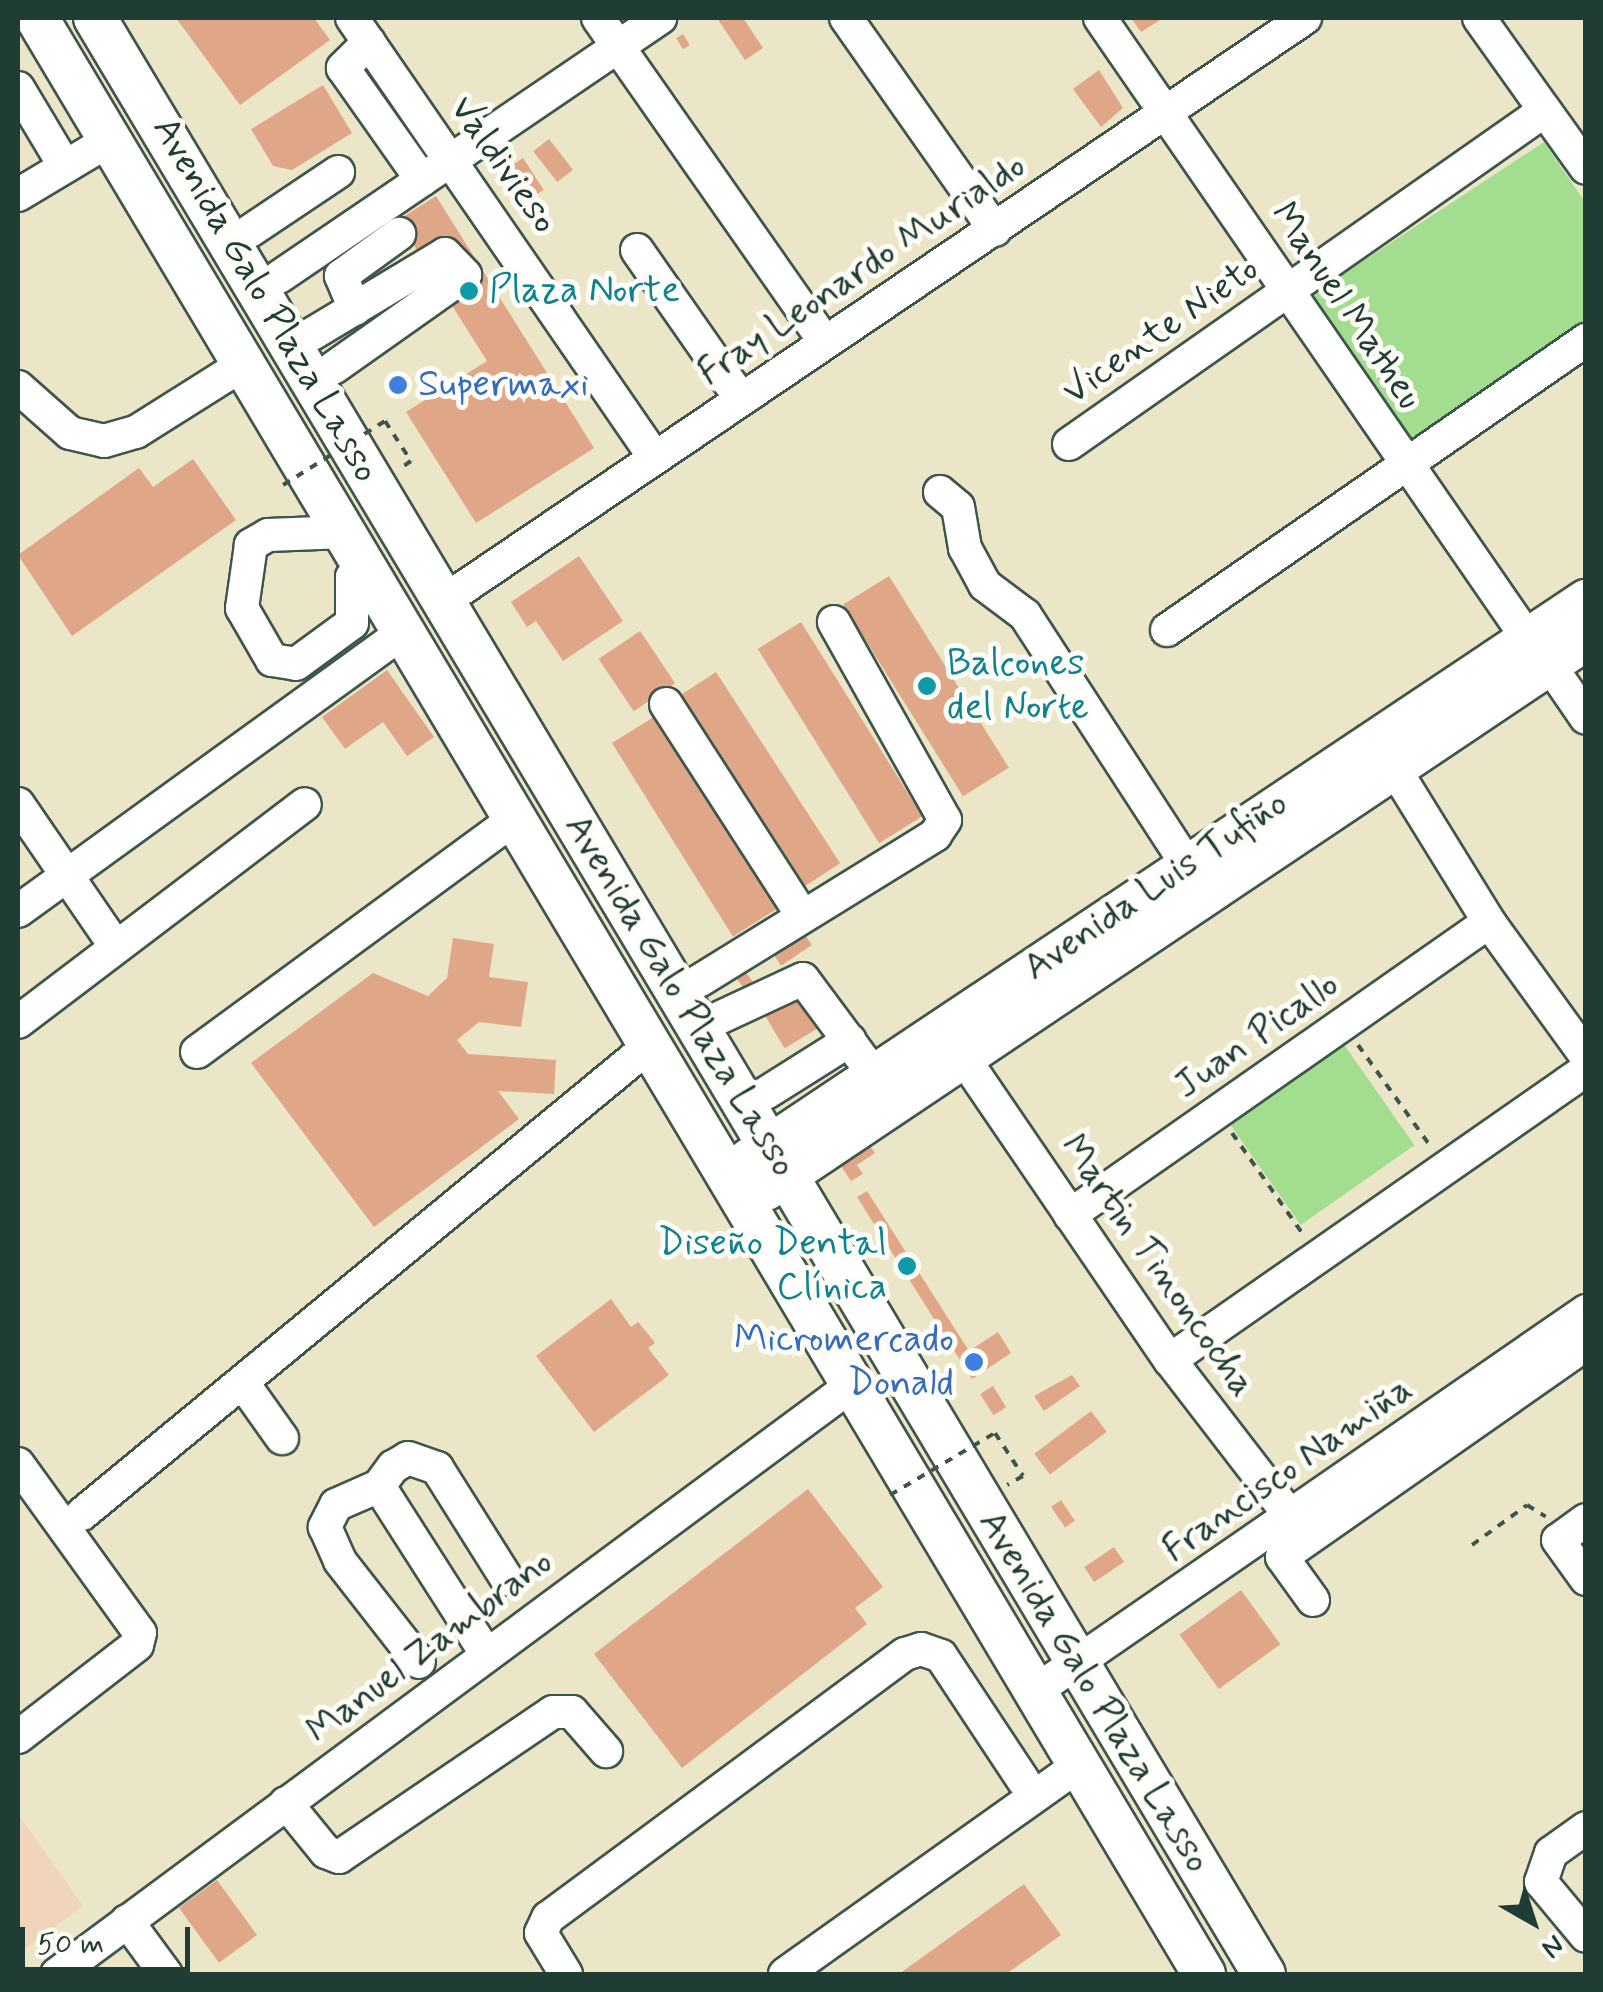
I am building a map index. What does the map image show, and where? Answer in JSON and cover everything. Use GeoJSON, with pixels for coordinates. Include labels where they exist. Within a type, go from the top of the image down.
{"type":"FeatureCollection","features":[{"type":"Feature","properties":{"kind":"main road","name":"Avenida Galo Plaza Lasso"},"geometry":{"type":"LineString","coordinates":[[37,18],[648,1046],[769,1167]]}},
{"type":"Feature","properties":{"kind":"main road","name":"Avenida Galo Plaza Lasso"},"geometry":{"type":"LineString","coordinates":[[72,18],[769,1167],[1003,1488],[1066,1671],[1204,1971]]}},
{"type":"Feature","properties":{"kind":"main road","name":"Avenida Galo Plaza Lasso"},"geometry":{"type":"LineString","coordinates":[[96,18],[1066,1671],[1264,1974]]}},
{"type":"Feature","properties":{"kind":"main road","name":"Avenida Galo Plaza Lasso"},"geometry":{"type":"LineString","coordinates":[[120,18],[766,1093],[769,1167],[852,1384],[1288,1974]]}},
{"type":"Feature","properties":{"kind":"main road","name":"Avenida Luis Tufiño"},"geometry":{"type":"LineString","coordinates":[[769,1167],[875,1076],[1186,862],[1423,729],[1539,651],[1586,601]]}},
{"type":"Feature","properties":{"kind":"main road","name":"Avenida Luis Tufiño"},"geometry":{"type":"LineString","coordinates":[[1539,651],[1586,639]]}},
{"type":"Feature","properties":{"kind":"main road","name":"Avenida Luis Tufiño"},"geometry":{"type":"LineString","coordinates":[[769,1167],[963,1057],[1394,768],[1423,729]]}},
{"type":"Feature","properties":{"kind":"main road","name":"Avenida Galo Plaza Lasso"},"geometry":{"type":"LineString","coordinates":[[1066,1671],[1078,1766],[1204,1971]]}},
{"type":"Feature","properties":{"kind":"street"},"geometry":{"type":"LineString","coordinates":[[598,18],[825,342]]}},
{"type":"Feature","properties":{"kind":"street"},"geometry":{"type":"LineString","coordinates":[[278,277],[660,18]]}},
{"type":"Feature","properties":{"kind":"street"},"geometry":{"type":"LineString","coordinates":[[846,18],[995,230]]}},
{"type":"Feature","properties":{"kind":"street","name":"Manuel Matheu"},"geometry":{"type":"LineString","coordinates":[[1100,18],[1406,466],[1586,718]]}},
{"type":"Feature","properties":{"kind":"street","name":"Fray Leonardo Murialdo"},"geometry":{"type":"LineString","coordinates":[[462,588],[1306,18]]}},
{"type":"Feature","properties":{"kind":"street"},"geometry":{"type":"LineString","coordinates":[[1479,18],[1586,168]]}},
{"type":"Feature","properties":{"kind":"street"},"geometry":{"type":"LineString","coordinates":[[360,30],[343,68],[422,180]]}},
{"type":"Feature","properties":{"kind":"street","name":"Valdivieso"},"geometry":{"type":"LineString","coordinates":[[360,30],[655,458]]}},
{"type":"Feature","properties":{"kind":"street"},"geometry":{"type":"LineString","coordinates":[[18,88],[30,139],[64,165]]}},
{"type":"Feature","properties":{"kind":"street","name":"Vicente Nieto"},"geometry":{"type":"LineString","coordinates":[[1069,444],[1544,110]]}},
{"type":"Feature","properties":{"kind":"street"},"geometry":{"type":"LineString","coordinates":[[18,195],[110,140]]}},
{"type":"Feature","properties":{"kind":"street"},"geometry":{"type":"LineString","coordinates":[[250,231],[338,172]]}},
{"type":"Feature","properties":{"kind":"street"},"geometry":{"type":"LineString","coordinates":[[355,309],[341,276],[399,234]]}},
{"type":"Feature","properties":{"kind":"street"},"geometry":{"type":"LineString","coordinates":[[637,250],[741,400]]}},
{"type":"Feature","properties":{"kind":"street"},"geometry":{"type":"LineString","coordinates":[[445,254],[465,275],[323,351],[355,309],[445,254]]}},
{"type":"Feature","properties":{"kind":"street"},"geometry":{"type":"LineString","coordinates":[[1166,630],[1586,340]]}},
{"type":"Feature","properties":{"kind":"street"},"geometry":{"type":"LineString","coordinates":[[18,387],[70,433],[104,441],[136,432],[244,364]]}},
{"type":"Feature","properties":{"kind":"street"},"geometry":{"type":"LineString","coordinates":[[940,492],[958,506],[965,548],[985,585],[1024,615],[1186,862]]}},
{"type":"Feature","properties":{"kind":"street"},"geometry":{"type":"LineString","coordinates":[[699,981],[935,835],[945,820],[834,622]]}},
{"type":"Feature","properties":{"kind":"street"},"geometry":{"type":"LineString","coordinates":[[18,911],[404,632]]}},
{"type":"Feature","properties":{"kind":"street"},"geometry":{"type":"LineString","coordinates":[[666,704],[802,916]]}},
{"type":"Feature","properties":{"kind":"street"},"geometry":{"type":"LineString","coordinates":[[1394,768],[1489,922],[1586,1056]]}},
{"type":"Feature","properties":{"kind":"street"},"geometry":{"type":"LineString","coordinates":[[18,804],[63,876],[116,947]]}},
{"type":"Feature","properties":{"kind":"street"},"geometry":{"type":"LineString","coordinates":[[18,1022],[305,804]]}},
{"type":"Feature","properties":{"kind":"street"},"geometry":{"type":"LineString","coordinates":[[196,1052],[515,818]]}},
{"type":"Feature","properties":{"kind":"street","name":"Juan Picallo"},"geometry":{"type":"LineString","coordinates":[[1070,1215],[1489,922]]}},
{"type":"Feature","properties":{"kind":"street"},"geometry":{"type":"LineString","coordinates":[[721,1017],[803,979],[875,1076]]}},
{"type":"Feature","properties":{"kind":"street"},"geometry":{"type":"LineString","coordinates":[[766,1093],[850,1040]]}},
{"type":"Feature","properties":{"kind":"street"},"geometry":{"type":"LineString","coordinates":[[82,1514],[245,1386],[648,1046]]}},
{"type":"Feature","properties":{"kind":"street","name":"Martin Tinoncocha"},"geometry":{"type":"LineString","coordinates":[[963,1057],[1170,1360],[1291,1517]]}},
{"type":"Feature","properties":{"kind":"street"},"geometry":{"type":"LineString","coordinates":[[1170,1360],[1586,1070]]}},
{"type":"Feature","properties":{"kind":"street","name":"Francisco Namiña"},"geometry":{"type":"LineString","coordinates":[[1066,1671],[1586,1311]]}},
{"type":"Feature","properties":{"kind":"street"},"geometry":{"type":"LineString","coordinates":[[1313,1600],[1282,1558],[1586,1344]]}},
{"type":"Feature","properties":{"kind":"street","name":"Manuel Zambrano"},"geometry":{"type":"LineString","coordinates":[[57,1974],[852,1384]]}},
{"type":"Feature","properties":{"kind":"street"},"geometry":{"type":"LineString","coordinates":[[245,1386],[282,1438]]}},
{"type":"Feature","properties":{"kind":"street"},"geometry":{"type":"LineString","coordinates":[[419,1662],[340,1561],[326,1527],[336,1506],[379,1486],[408,1458],[437,1468],[508,1579]]}},
{"type":"Feature","properties":{"kind":"street"},"geometry":{"type":"LineString","coordinates":[[18,1464],[140,1633],[136,1645],[18,1737]]}},
{"type":"Feature","properties":{"kind":"street"},"geometry":{"type":"LineString","coordinates":[[379,1486],[486,1655]]}},
{"type":"Feature","properties":{"kind":"street"},"geometry":{"type":"LineString","coordinates":[[1573,1529],[1586,1578]]}},
{"type":"Feature","properties":{"kind":"street"},"geometry":{"type":"LineString","coordinates":[[566,1974],[541,1933],[548,1918],[904,1654],[920,1649],[941,1656],[1023,1780]]}},
{"type":"Feature","properties":{"kind":"street"},"geometry":{"type":"LineString","coordinates":[[286,1803],[326,1852],[339,1857],[553,1712],[572,1712],[606,1750]]}},
{"type":"Feature","properties":{"kind":"street"},"geometry":{"type":"LineString","coordinates":[[786,1974],[1078,1766]]}},
{"type":"Feature","properties":{"kind":"street"},"geometry":{"type":"LineString","coordinates":[[1585,1934],[1574,1899],[1541,1882],[1551,1852],[1586,1828]]}},
{"type":"Feature","properties":{"kind":"street"},"geometry":{"type":"LineString","coordinates":[[127,1921],[166,1974]]}},
{"type":"Feature","properties":{"kind":"path"},"geometry":{"type":"LineString","coordinates":[[283,484],[385,422],[411,461],[394,472]]}},
{"type":"Feature","properties":{"kind":"path"},"geometry":{"type":"LineString","coordinates":[[1344,1025],[1446,1168]]}},
{"type":"Feature","properties":{"kind":"path"},"geometry":{"type":"LineString","coordinates":[[1217,1112],[1318,1256]]}},
{"type":"Feature","properties":{"kind":"path"},"geometry":{"type":"LineString","coordinates":[[890,1495],[995,1433],[1023,1476],[1003,1488]]}},
{"type":"Feature","properties":{"kind":"path"},"geometry":{"type":"LineString","coordinates":[[1472,1545],[1532,1504],[1573,1529]]}},
{"type":"Feature","properties":{"kind":"shaded area"},"geometry":{"type":"Polygon","coordinates":[[[18,1814],[83,1906],[18,1954],[18,1814]]]}},
{"type":"Feature","properties":{"kind":"green space"},"geometry":{"type":"Polygon","coordinates":[[[1544,142],[1585,202],[1585,330],[1411,448],[1307,298],[1544,142]]]}},
{"type":"Feature","properties":{"kind":"green space"},"geometry":{"type":"Polygon","coordinates":[[[1333,1029],[1414,1145],[1301,1225],[1219,1109],[1333,1029]]]}},
{"type":"Feature","properties":{"kind":"building"},"geometry":{"type":"Polygon","coordinates":[[[176,18],[314,18],[330,40],[240,105],[176,18]]]}},
{"type":"Feature","properties":{"kind":"building"},"geometry":{"type":"Polygon","coordinates":[[[717,18],[743,18],[763,48],[745,60],[717,18]]]}},
{"type":"Feature","properties":{"kind":"building"},"geometry":{"type":"Polygon","coordinates":[[[1131,18],[1163,18],[1141,32],[1131,18]]]}},
{"type":"Feature","properties":{"kind":"building"},"geometry":{"type":"Polygon","coordinates":[[[683,34],[690,45],[683,49],[676,38],[683,34]]]}},
{"type":"Feature","properties":{"kind":"building"},"geometry":{"type":"Polygon","coordinates":[[[1099,70],[1123,108],[1101,127],[1073,89],[1099,70]]]}},
{"type":"Feature","properties":{"kind":"building"},"geometry":{"type":"Polygon","coordinates":[[[323,85],[352,133],[292,170],[273,166],[251,129],[323,85]]]}},
{"type":"Feature","properties":{"kind":"building"},"geometry":{"type":"Polygon","coordinates":[[[549,139],[573,170],[557,182],[533,151],[549,139]]]}},
{"type":"Feature","properties":{"kind":"building"},"geometry":{"type":"Polygon","coordinates":[[[523,158],[544,190],[518,207],[497,175],[523,158]]]}},
{"type":"Feature","properties":{"kind":"building","name":"Plaza Norte"},"geometry":{"type":"Polygon","coordinates":[[[436,196],[594,448],[476,523],[406,412],[487,361],[398,220],[436,196]]]}},
{"type":"Feature","properties":{"kind":"building"},"geometry":{"type":"Polygon","coordinates":[[[193,459],[236,520],[72,636],[18,555],[139,468],[153,487],[193,459]]]}},
{"type":"Feature","properties":{"kind":"building"},"geometry":{"type":"Polygon","coordinates":[[[579,556],[623,621],[563,661],[536,621],[527,627],[511,602],[579,556]]]}},
{"type":"Feature","properties":{"kind":"building","name":"Balcones del Norte"},"geometry":{"type":"Polygon","coordinates":[[[889,576],[1009,768],[963,796],[843,605],[889,576]]]}},
{"type":"Feature","properties":{"kind":"building","name":"Balcones del Norte"},"geometry":{"type":"Polygon","coordinates":[[[801,622],[922,816],[879,843],[758,649],[801,622]]]}},
{"type":"Feature","properties":{"kind":"building"},"geometry":{"type":"Polygon","coordinates":[[[640,631],[675,683],[634,711],[599,659],[640,631]]]}},
{"type":"Feature","properties":{"kind":"building"},"geometry":{"type":"Polygon","coordinates":[[[387,670],[434,737],[407,756],[383,722],[345,749],[322,717],[387,670]]]}},
{"type":"Feature","properties":{"kind":"building"},"geometry":{"type":"Polygon","coordinates":[[[716,672],[840,863],[799,890],[675,699],[716,672]]]}},
{"type":"Feature","properties":{"kind":"building"},"geometry":{"type":"Polygon","coordinates":[[[657,715],[778,908],[733,936],[612,743],[657,715]]]}},
{"type":"Feature","properties":{"kind":"building"},"geometry":{"type":"Polygon","coordinates":[[[799,926],[812,945],[781,966],[768,947],[799,926]]]}},
{"type":"Feature","properties":{"kind":"building"},"geometry":{"type":"Polygon","coordinates":[[[453,938],[494,944],[489,977],[528,982],[521,1027],[479,1022],[457,1040],[468,1054],[556,1060],[554,1094],[498,1091],[519,1119],[374,1227],[251,1063],[373,973],[428,996],[447,978],[453,938]]]}},
{"type":"Feature","properties":{"kind":"building"},"geometry":{"type":"Polygon","coordinates":[[[743,969],[753,982],[744,988],[734,976],[743,969]]]}},
{"type":"Feature","properties":{"kind":"building"},"geometry":{"type":"Polygon","coordinates":[[[805,987],[827,1023],[785,1048],[763,1012],[805,987]]]}},
{"type":"Feature","properties":{"kind":"building"},"geometry":{"type":"Polygon","coordinates":[[[867,1142],[875,1153],[857,1165],[863,1174],[851,1181],[841,1166],[867,1142]]]}},
{"type":"Feature","properties":{"kind":"building"},"geometry":{"type":"Polygon","coordinates":[[[867,1191],[969,1351],[998,1332],[1011,1353],[972,1379],[857,1197],[867,1191]]]}},
{"type":"Feature","properties":{"kind":"building"},"geometry":{"type":"Polygon","coordinates":[[[611,1299],[631,1327],[638,1322],[649,1335],[655,1343],[648,1348],[669,1375],[594,1432],[536,1356],[611,1299]]]}},
{"type":"Feature","properties":{"kind":"building"},"geometry":{"type":"Polygon","coordinates":[[[1072,1375],[1080,1386],[1044,1411],[1034,1396],[1072,1375]]]}},
{"type":"Feature","properties":{"kind":"building"},"geometry":{"type":"Polygon","coordinates":[[[993,1386],[1006,1407],[994,1415],[980,1394],[993,1386]]]}},
{"type":"Feature","properties":{"kind":"building"},"geometry":{"type":"Polygon","coordinates":[[[1091,1411],[1107,1432],[1050,1474],[1034,1454],[1091,1411]]]}},
{"type":"Feature","properties":{"kind":"building"},"geometry":{"type":"Polygon","coordinates":[[[808,1489],[883,1587],[855,1608],[867,1624],[682,1768],[594,1654],[808,1489]]]}},
{"type":"Feature","properties":{"kind":"building"},"geometry":{"type":"Polygon","coordinates":[[[1061,1500],[1075,1521],[1065,1527],[1051,1507],[1061,1500]]]}},
{"type":"Feature","properties":{"kind":"building"},"geometry":{"type":"Polygon","coordinates":[[[1114,1547],[1124,1562],[1094,1582],[1084,1567],[1114,1547]]]}},
{"type":"Feature","properties":{"kind":"building"},"geometry":{"type":"Polygon","coordinates":[[[1241,1590],[1280,1644],[1219,1689],[1180,1635],[1241,1590]]]}},
{"type":"Feature","properties":{"kind":"building"},"geometry":{"type":"Polygon","coordinates":[[[217,1880],[257,1935],[219,1963],[179,1908],[217,1880]]]}},
{"type":"Feature","properties":{"kind":"building"},"geometry":{"type":"Polygon","coordinates":[[[1024,1884],[1061,1935],[1006,1974],[899,1974],[1024,1884]]]}},
{"type":"Feature","properties":{"kind":"place","name":"Plaza Norte"},"geometry":{"type":"Point","coordinates":[469,291]}},
{"type":"Feature","properties":{"kind":"place","name":"Supermaxi"},"geometry":{"type":"Point","coordinates":[398,385]}},
{"type":"Feature","properties":{"kind":"place","name":"Balcones del Norte"},"geometry":{"type":"Point","coordinates":[927,686]}},
{"type":"Feature","properties":{"kind":"place","name":"Diseño Dental Clínica"},"geometry":{"type":"Point","coordinates":[907,1266]}},
{"type":"Feature","properties":{"kind":"place","name":"Micromercado Donald"},"geometry":{"type":"Point","coordinates":[974,1362]}}]}
